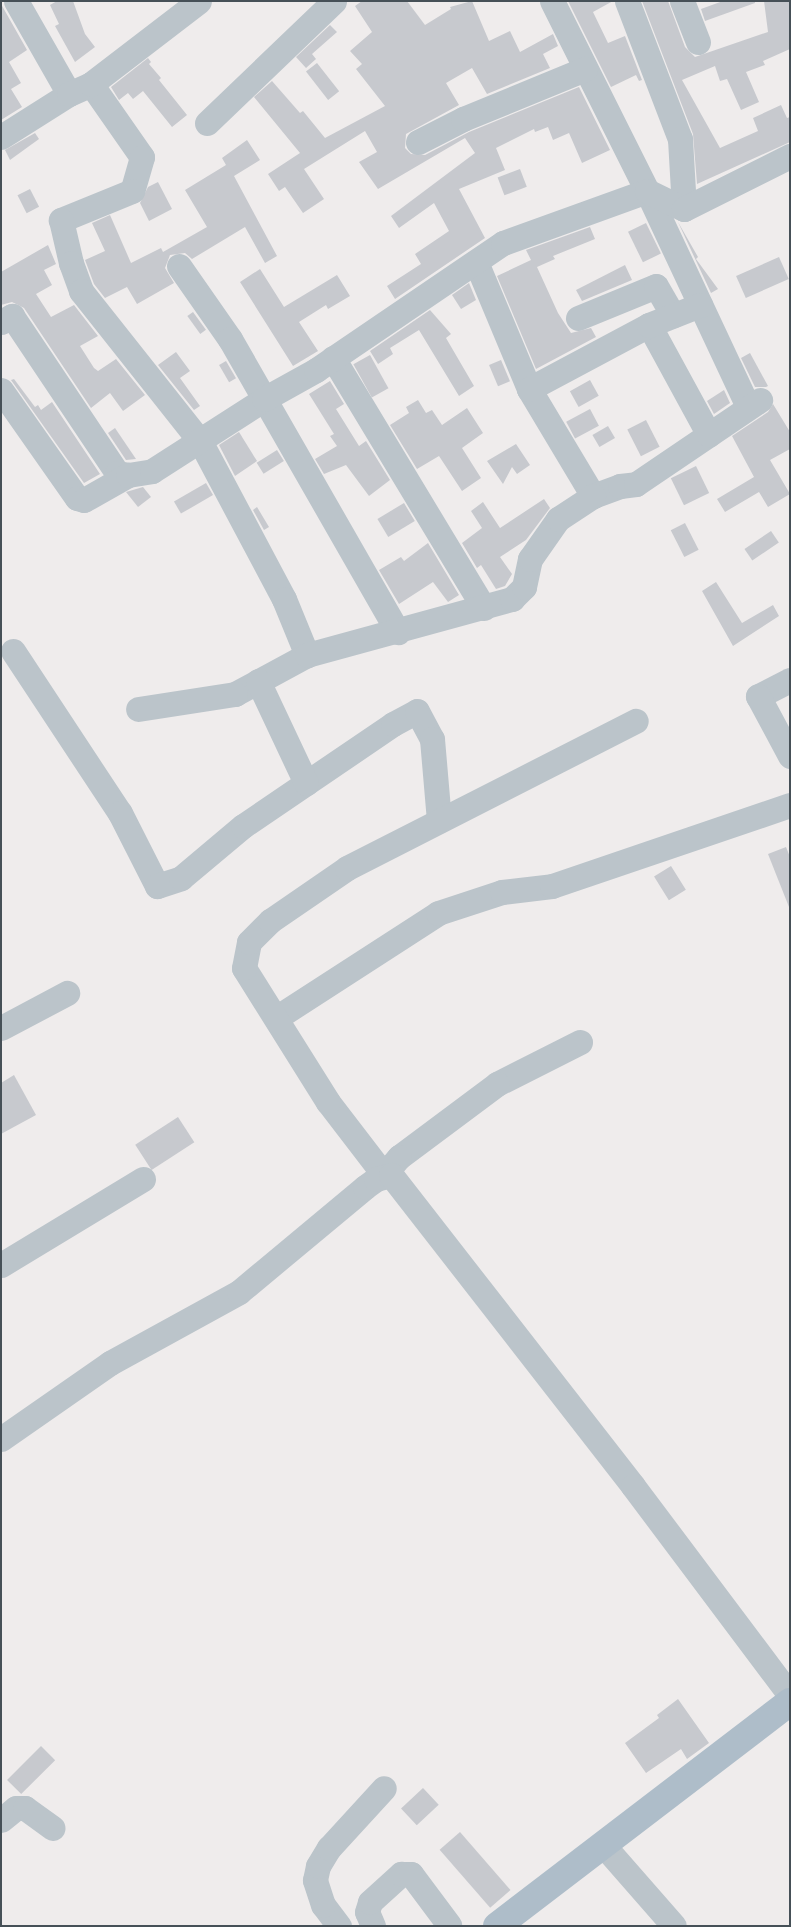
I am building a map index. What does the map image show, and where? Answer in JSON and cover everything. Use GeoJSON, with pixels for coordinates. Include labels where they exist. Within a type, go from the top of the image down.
{"type":"FeatureCollection","features":[{"type":"Feature","properties":{"kind":"main road"},"geometry":{"type":"LineString","coordinates":[[497,1926],[790,1702]]}},
{"type":"Feature","properties":{"kind":"street"},"geometry":{"type":"LineString","coordinates":[[16,1],[80,89],[142,156],[132,191],[61,220],[71,264],[81,291],[200,441],[284,599],[307,655]]}},
{"type":"Feature","properties":{"kind":"street"},"geometry":{"type":"LineString","coordinates":[[1,137],[80,89],[199,1]]}},
{"type":"Feature","properties":{"kind":"street"},"geometry":{"type":"LineString","coordinates":[[207,123],[334,1]]}},
{"type":"Feature","properties":{"kind":"street"},"geometry":{"type":"LineString","coordinates":[[138,710],[235,694],[307,655],[398,632],[512,599],[524,587],[530,559],[558,519],[593,496],[620,486],[636,484],[754,404],[700,304],[647,191],[552,1]]}},
{"type":"Feature","properties":{"kind":"street"},"geometry":{"type":"LineString","coordinates":[[627,1],[680,139],[684,209]]}},
{"type":"Feature","properties":{"kind":"street"},"geometry":{"type":"LineString","coordinates":[[682,1],[698,42]]}},
{"type":"Feature","properties":{"kind":"street"},"geometry":{"type":"LineString","coordinates":[[418,142],[463,119],[585,68]]}},
{"type":"Feature","properties":{"kind":"street"},"geometry":{"type":"LineString","coordinates":[[684,209],[790,156]]}},
{"type":"Feature","properties":{"kind":"street"},"geometry":{"type":"LineString","coordinates":[[1,322],[12,316],[117,473],[128,474],[152,471],[264,399],[333,358],[503,243],[647,191],[684,209]]}},
{"type":"Feature","properties":{"kind":"street"},"geometry":{"type":"LineString","coordinates":[[476,262],[529,389],[593,496]]}},
{"type":"Feature","properties":{"kind":"street"},"geometry":{"type":"LineString","coordinates":[[179,266],[230,339],[398,632]]}},
{"type":"Feature","properties":{"kind":"street"},"geometry":{"type":"LineString","coordinates":[[578,318],[656,286],[673,316]]}},
{"type":"Feature","properties":{"kind":"street"},"geometry":{"type":"LineString","coordinates":[[529,389],[650,325],[700,304]]}},
{"type":"Feature","properties":{"kind":"street"},"geometry":{"type":"LineString","coordinates":[[650,325],[709,435]]}},
{"type":"Feature","properties":{"kind":"street"},"geometry":{"type":"LineString","coordinates":[[333,358],[484,608]]}},
{"type":"Feature","properties":{"kind":"street"},"geometry":{"type":"LineString","coordinates":[[1,390],[77,498],[89,498],[128,474]]}},
{"type":"Feature","properties":{"kind":"street"},"geometry":{"type":"LineString","coordinates":[[12,651],[120,813],[157,886],[181,878],[243,826],[418,711],[432,739],[439,821]]}},
{"type":"Feature","properties":{"kind":"street"},"geometry":{"type":"LineString","coordinates":[[790,680],[758,696],[790,756]]}},
{"type":"Feature","properties":{"kind":"street"},"geometry":{"type":"LineString","coordinates":[[258,682],[306,783]]}},
{"type":"Feature","properties":{"kind":"street"},"geometry":{"type":"LineString","coordinates":[[636,721],[347,868],[270,921],[249,942],[244,968],[328,1102],[384,1175],[395,1179],[475,1280],[790,1695]]}},
{"type":"Feature","properties":{"kind":"street"},"geometry":{"type":"LineString","coordinates":[[276,1018],[438,912],[502,892],[552,886],[790,805]]}},
{"type":"Feature","properties":{"kind":"street"},"geometry":{"type":"LineString","coordinates":[[1,1028],[67,993]]}},
{"type":"Feature","properties":{"kind":"street"},"geometry":{"type":"LineString","coordinates":[[1,1439],[110,1363],[239,1292],[364,1187],[384,1175],[399,1157],[497,1084],[580,1042]]}},
{"type":"Feature","properties":{"kind":"street"},"geometry":{"type":"LineString","coordinates":[[1,1265],[143,1179]]}},
{"type":"Feature","properties":{"kind":"street"},"geometry":{"type":"LineString","coordinates":[[339,1926],[324,1906],[315,1880],[318,1866],[329,1848],[384,1788]]}},
{"type":"Feature","properties":{"kind":"street"},"geometry":{"type":"LineString","coordinates":[[1,1820],[16,1808],[25,1808],[53,1828]]}},
{"type":"Feature","properties":{"kind":"street"},"geometry":{"type":"LineString","coordinates":[[604,1846],[674,1926]]}},
{"type":"Feature","properties":{"kind":"street"},"geometry":{"type":"LineString","coordinates":[[373,1926],[367,1912],[370,1902],[401,1874],[411,1874],[450,1926]]}},
{"type":"Feature","properties":{"kind":"street"},"geometry":{"type":"LineString","coordinates":[[443,1926],[450,1926]]}},
{"type":"Feature","properties":{"kind":"building"},"geometry":{"type":"Polygon","coordinates":[[[57,1],[73,1],[85,34],[95,47],[75,62],[55,26],[59,24],[50,5],[57,1]]]}},
{"type":"Feature","properties":{"kind":"building"},"geometry":{"type":"Polygon","coordinates":[[[362,1],[407,1],[425,25],[451,9],[450,7],[472,1],[489,41],[510,31],[520,52],[553,34],[558,46],[543,54],[550,68],[487,94],[472,68],[446,83],[459,105],[406,134],[405,148],[411,154],[425,155],[469,132],[579,87],[610,150],[582,163],[569,133],[553,140],[548,127],[535,132],[534,129],[496,148],[505,170],[459,189],[485,238],[395,299],[387,286],[421,264],[415,254],[449,231],[434,203],[399,228],[391,216],[475,153],[465,138],[378,189],[359,162],[377,152],[365,131],[304,169],[324,199],[303,213],[285,187],[279,191],[268,174],[300,153],[254,97],[272,81],[300,113],[303,111],[325,138],[385,106],[356,69],[362,64],[350,51],[372,32],[355,6],[362,1]]]}},
{"type":"Feature","properties":{"kind":"building"},"geometry":{"type":"Polygon","coordinates":[[[568,1],[613,1],[593,12],[608,43],[625,36],[642,80],[639,81],[636,75],[611,87],[568,1]]]}},
{"type":"Feature","properties":{"kind":"building"},"geometry":{"type":"Polygon","coordinates":[[[642,1],[668,1],[685,47],[695,57],[768,32],[764,1],[790,1],[790,49],[763,61],[765,65],[746,72],[759,102],[741,110],[727,79],[720,81],[715,66],[682,80],[720,148],[758,131],[753,118],[781,105],[787,118],[790,117],[790,142],[697,184],[693,134],[642,1]]]}},
{"type":"Feature","properties":{"kind":"building"},"geometry":{"type":"Polygon","coordinates":[[[723,1],[755,1],[755,3],[705,21],[701,9],[723,1]]]}},
{"type":"Feature","properties":{"kind":"building"},"geometry":{"type":"Polygon","coordinates":[[[1,4],[27,50],[9,62],[21,83],[11,89],[22,107],[1,120],[1,4]]]}},
{"type":"Feature","properties":{"kind":"building"},"geometry":{"type":"Polygon","coordinates":[[[330,25],[337,32],[312,54],[316,59],[306,68],[296,57],[330,25]]]}},
{"type":"Feature","properties":{"kind":"building"},"geometry":{"type":"Polygon","coordinates":[[[148,58],[151,62],[149,64],[161,78],[159,80],[187,115],[172,127],[143,91],[133,99],[128,93],[119,100],[111,87],[148,58]]]}},
{"type":"Feature","properties":{"kind":"building"},"geometry":{"type":"Polygon","coordinates":[[[317,63],[339,91],[328,100],[306,72],[317,63]]]}},
{"type":"Feature","properties":{"kind":"building"},"geometry":{"type":"Polygon","coordinates":[[[35,133],[39,139],[10,160],[5,150],[35,133]]]}},
{"type":"Feature","properties":{"kind":"building"},"geometry":{"type":"Polygon","coordinates":[[[247,140],[260,160],[234,176],[277,256],[265,263],[245,227],[192,259],[185,253],[170,255],[165,268],[174,283],[137,304],[127,287],[105,298],[94,284],[85,260],[105,251],[92,223],[110,215],[131,263],[161,248],[163,252],[207,227],[185,190],[226,165],[222,158],[247,140]]]}},
{"type":"Feature","properties":{"kind":"building"},"geometry":{"type":"Polygon","coordinates":[[[520,169],[527,187],[504,195],[498,178],[520,169]]]}},
{"type":"Feature","properties":{"kind":"building"},"geometry":{"type":"Polygon","coordinates":[[[158,182],[172,209],[149,221],[140,203],[148,187],[158,182]]]}},
{"type":"Feature","properties":{"kind":"building"},"geometry":{"type":"Polygon","coordinates":[[[30,189],[39,207],[27,213],[18,195],[30,189]]]}},
{"type":"Feature","properties":{"kind":"building"},"geometry":{"type":"Polygon","coordinates":[[[678,222],[698,257],[696,259],[718,289],[711,293],[678,222]]]}},
{"type":"Feature","properties":{"kind":"building"},"geometry":{"type":"Polygon","coordinates":[[[646,223],[661,254],[643,262],[628,232],[646,223]]]}},
{"type":"Feature","properties":{"kind":"building"},"geometry":{"type":"Polygon","coordinates":[[[590,227],[595,239],[553,256],[555,259],[537,267],[558,313],[571,333],[591,328],[596,337],[536,369],[497,276],[531,260],[526,250],[590,227]]]}},
{"type":"Feature","properties":{"kind":"building"},"geometry":{"type":"Polygon","coordinates":[[[48,245],[56,264],[44,270],[52,285],[36,294],[51,317],[74,305],[98,336],[80,346],[94,368],[98,371],[116,359],[145,395],[123,411],[110,393],[91,408],[24,308],[12,302],[1,305],[1,272],[48,245]]]}},
{"type":"Feature","properties":{"kind":"building"},"geometry":{"type":"Polygon","coordinates":[[[779,257],[789,279],[746,298],[736,276],[779,257]]]}},
{"type":"Feature","properties":{"kind":"building"},"geometry":{"type":"Polygon","coordinates":[[[625,265],[632,280],[582,301],[576,290],[625,265]]]}},
{"type":"Feature","properties":{"kind":"building"},"geometry":{"type":"Polygon","coordinates":[[[260,269],[284,307],[337,275],[350,296],[328,309],[326,305],[299,322],[318,351],[293,366],[240,282],[260,269]]]}},
{"type":"Feature","properties":{"kind":"building"},"geometry":{"type":"Polygon","coordinates":[[[469,283],[476,300],[461,309],[452,295],[469,283]]]}},
{"type":"Feature","properties":{"kind":"building"},"geometry":{"type":"Polygon","coordinates":[[[430,310],[451,334],[446,338],[474,386],[459,396],[419,330],[390,348],[393,354],[378,364],[370,351],[430,310]]]}},
{"type":"Feature","properties":{"kind":"building"},"geometry":{"type":"Polygon","coordinates":[[[193,312],[206,330],[200,334],[187,316],[193,312]]]}},
{"type":"Feature","properties":{"kind":"building"},"geometry":{"type":"Polygon","coordinates":[[[176,352],[190,371],[180,378],[200,406],[194,410],[158,365],[176,352]]]}},
{"type":"Feature","properties":{"kind":"building"},"geometry":{"type":"Polygon","coordinates":[[[750,353],[768,386],[755,387],[741,358],[750,353]]]}},
{"type":"Feature","properties":{"kind":"building"},"geometry":{"type":"Polygon","coordinates":[[[370,355],[388,388],[372,397],[353,364],[370,355]]]}},
{"type":"Feature","properties":{"kind":"building"},"geometry":{"type":"Polygon","coordinates":[[[501,360],[510,381],[498,386],[489,365],[501,360]]]}},
{"type":"Feature","properties":{"kind":"building"},"geometry":{"type":"Polygon","coordinates":[[[226,361],[236,378],[229,382],[219,365],[226,361]]]}},
{"type":"Feature","properties":{"kind":"building"},"geometry":{"type":"Polygon","coordinates":[[[14,379],[35,407],[38,405],[41,410],[52,402],[100,474],[84,483],[11,380],[14,379]]]}},
{"type":"Feature","properties":{"kind":"building"},"geometry":{"type":"Polygon","coordinates":[[[590,380],[599,396],[579,407],[570,391],[590,380]]]}},
{"type":"Feature","properties":{"kind":"building"},"geometry":{"type":"Polygon","coordinates":[[[330,381],[344,404],[336,409],[359,446],[366,441],[390,480],[369,496],[346,465],[324,474],[315,459],[337,446],[330,436],[334,434],[309,394],[330,381]]]}},
{"type":"Feature","properties":{"kind":"building"},"geometry":{"type":"Polygon","coordinates":[[[724,390],[730,403],[714,414],[707,401],[724,390]]]}},
{"type":"Feature","properties":{"kind":"building"},"geometry":{"type":"Polygon","coordinates":[[[418,400],[426,413],[432,410],[442,425],[467,408],[483,433],[462,448],[481,478],[462,491],[439,456],[417,469],[390,425],[409,413],[406,407],[418,400]]]}},
{"type":"Feature","properties":{"kind":"building"},"geometry":{"type":"Polygon","coordinates":[[[773,404],[790,432],[790,449],[770,460],[790,494],[768,507],[759,492],[725,512],[717,499],[754,477],[732,436],[768,412],[773,404]]]}},
{"type":"Feature","properties":{"kind":"building"},"geometry":{"type":"Polygon","coordinates":[[[590,409],[599,426],[575,438],[566,422],[590,409]]]}},
{"type":"Feature","properties":{"kind":"building"},"geometry":{"type":"Polygon","coordinates":[[[646,420],[660,447],[641,456],[627,430],[646,420]]]}},
{"type":"Feature","properties":{"kind":"building"},"geometry":{"type":"Polygon","coordinates":[[[608,426],[615,438],[599,447],[592,435],[608,426]]]}},
{"type":"Feature","properties":{"kind":"building"},"geometry":{"type":"Polygon","coordinates":[[[115,428],[136,459],[126,460],[108,433],[115,428]]]}},
{"type":"Feature","properties":{"kind":"building"},"geometry":{"type":"Polygon","coordinates":[[[239,432],[257,461],[235,476],[219,445],[239,432]]]}},
{"type":"Feature","properties":{"kind":"building"},"geometry":{"type":"Polygon","coordinates":[[[516,444],[530,465],[517,474],[512,467],[503,484],[487,461],[516,444]]]}},
{"type":"Feature","properties":{"kind":"building"},"geometry":{"type":"Polygon","coordinates":[[[277,450],[284,461],[264,474],[257,463],[277,450]]]}},
{"type":"Feature","properties":{"kind":"building"},"geometry":{"type":"Polygon","coordinates":[[[696,466],[709,493],[684,505],[671,478],[696,466]]]}},
{"type":"Feature","properties":{"kind":"building"},"geometry":{"type":"Polygon","coordinates":[[[206,483],[213,495],[181,514],[174,502],[206,483]]]}},
{"type":"Feature","properties":{"kind":"building"},"geometry":{"type":"Polygon","coordinates":[[[143,487],[151,497],[138,507],[126,492],[143,487]]]}},
{"type":"Feature","properties":{"kind":"building"},"geometry":{"type":"Polygon","coordinates":[[[544,499],[550,508],[526,540],[500,557],[512,574],[505,586],[496,589],[481,565],[477,568],[462,543],[482,528],[471,511],[483,502],[500,528],[544,499]]]}},
{"type":"Feature","properties":{"kind":"building"},"geometry":{"type":"Polygon","coordinates":[[[404,503],[415,521],[388,537],[377,519],[404,503]]]}},
{"type":"Feature","properties":{"kind":"building"},"geometry":{"type":"Polygon","coordinates":[[[257,507],[269,527],[264,530],[253,510],[257,507]]]}},
{"type":"Feature","properties":{"kind":"building"},"geometry":{"type":"Polygon","coordinates":[[[685,523],[699,550],[684,557],[671,530],[685,523]]]}},
{"type":"Feature","properties":{"kind":"building"},"geometry":{"type":"Polygon","coordinates":[[[771,531],[779,543],[752,561],[744,549],[771,531]]]}},
{"type":"Feature","properties":{"kind":"building"},"geometry":{"type":"Polygon","coordinates":[[[428,543],[459,595],[448,602],[433,582],[399,604],[379,570],[401,557],[404,561],[428,543]]]}},
{"type":"Feature","properties":{"kind":"building"},"geometry":{"type":"Polygon","coordinates":[[[716,582],[742,623],[773,605],[779,616],[733,646],[702,591],[716,582]]]}},
{"type":"Feature","properties":{"kind":"building"},"geometry":{"type":"Polygon","coordinates":[[[786,847],[790,857],[789,907],[768,854],[786,847]]]}},
{"type":"Feature","properties":{"kind":"building"},"geometry":{"type":"Polygon","coordinates":[[[671,866],[686,890],[669,900],[654,877],[671,866]]]}},
{"type":"Feature","properties":{"kind":"building"},"geometry":{"type":"Polygon","coordinates":[[[14,1075],[36,1115],[1,1134],[1,1083],[14,1075]]]}},
{"type":"Feature","properties":{"kind":"building"},"geometry":{"type":"Polygon","coordinates":[[[178,1117],[194,1142],[152,1170],[135,1145],[178,1117]]]}},
{"type":"Feature","properties":{"kind":"building"},"geometry":{"type":"Polygon","coordinates":[[[678,1699],[709,1743],[687,1759],[681,1749],[646,1773],[625,1743],[659,1718],[657,1715],[678,1699]]]}},
{"type":"Feature","properties":{"kind":"building"},"geometry":{"type":"Polygon","coordinates":[[[41,1746],[55,1760],[21,1794],[7,1780],[41,1746]]]}},
{"type":"Feature","properties":{"kind":"building"},"geometry":{"type":"Polygon","coordinates":[[[423,1788],[439,1805],[417,1825],[401,1808],[423,1788]]]}},
{"type":"Feature","properties":{"kind":"building"},"geometry":{"type":"Polygon","coordinates":[[[460,1832],[511,1890],[490,1908],[440,1850],[460,1832]]]}}]}
